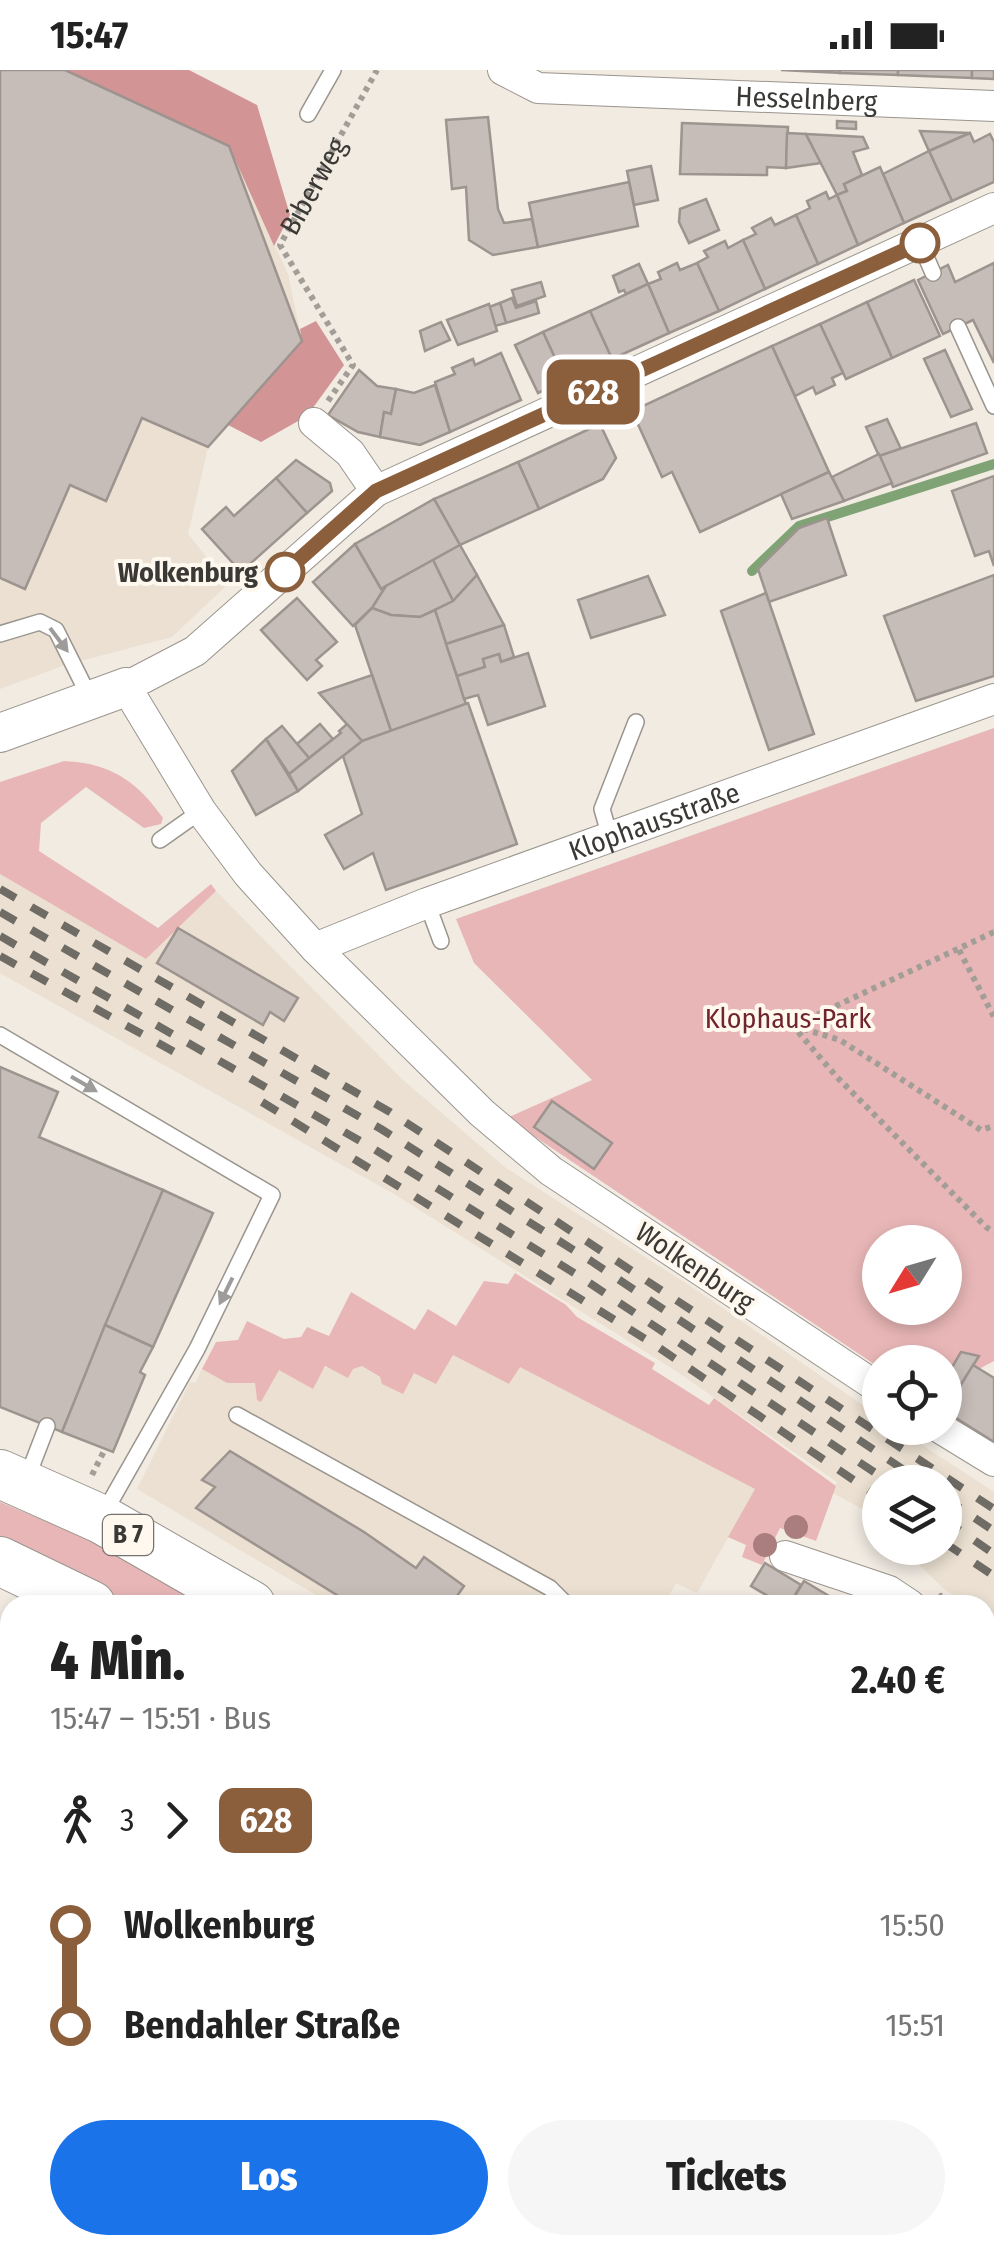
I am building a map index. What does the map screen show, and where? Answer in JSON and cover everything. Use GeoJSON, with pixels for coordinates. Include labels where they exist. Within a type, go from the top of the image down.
{"type":"FeatureCollection","features":[{"type":"Feature","properties":{"kind":"main road","name":"B 7"},"geometry":{"type":"LineString","coordinates":[[12,1479],[100,1520],[232,1595]]}},
{"type":"Feature","properties":{"kind":"main road"},"geometry":{"type":"LineString","coordinates":[[0,1561],[70,1595]]}},
{"type":"Feature","properties":{"kind":"street","name":"Hesselnberg"},"geometry":{"type":"LineString","coordinates":[[502,70],[538,88],[994,106]]}},
{"type":"Feature","properties":{"kind":"street"},"geometry":{"type":"LineString","coordinates":[[0,732],[108,694],[192,654],[376,491],[994,208]]}},
{"type":"Feature","properties":{"kind":"street"},"geometry":{"type":"LineString","coordinates":[[314,423],[350,453],[376,491]]}},
{"type":"Feature","properties":{"kind":"street","name":"Wolkenburg"},"geometry":{"type":"LineString","coordinates":[[108,694],[248,874],[315,948],[482,1113],[551,1171],[862,1377]]}},
{"type":"Feature","properties":{"kind":"street","name":"Klophausstraße"},"geometry":{"type":"LineString","coordinates":[[315,948],[610,836],[994,699]]}},
{"type":"Feature","properties":{"kind":"street"},"geometry":{"type":"LineString","coordinates":[[962,1441],[994,1461]]}},
{"type":"Feature","properties":{"kind":"street"},"geometry":{"type":"LineString","coordinates":[[785,1556],[895,1595]]}},
{"type":"Feature","properties":{"kind":"lane"},"geometry":{"type":"LineString","coordinates":[[308,114],[333,70]]}},
{"type":"Feature","properties":{"kind":"lane"},"geometry":{"type":"LineString","coordinates":[[920,243],[933,273]]}},
{"type":"Feature","properties":{"kind":"lane"},"geometry":{"type":"LineString","coordinates":[[958,327],[994,406]]}},
{"type":"Feature","properties":{"kind":"lane"},"geometry":{"type":"LineString","coordinates":[[0,634],[40,622],[56,630],[108,694]]}},
{"type":"Feature","properties":{"kind":"lane"},"geometry":{"type":"LineString","coordinates":[[610,836],[602,809],[636,722]]}},
{"type":"Feature","properties":{"kind":"lane"},"geometry":{"type":"LineString","coordinates":[[160,840],[201,811]]}},
{"type":"Feature","properties":{"kind":"lane"},"geometry":{"type":"LineString","coordinates":[[426,904],[441,941]]}},
{"type":"Feature","properties":{"kind":"lane"},"geometry":{"type":"LineString","coordinates":[[0,1035],[272,1195],[197,1349],[100,1520]]}},
{"type":"Feature","properties":{"kind":"lane"},"geometry":{"type":"LineString","coordinates":[[237,1415],[557,1595]]}},
{"type":"Feature","properties":{"kind":"lane"},"geometry":{"type":"LineString","coordinates":[[12,1479],[48,1426]]}},
{"type":"Feature","properties":{"kind":"path","name":"Biberweg"},"geometry":{"type":"LineString","coordinates":[[314,423],[353,366],[280,245],[377,70]]}},
{"type":"Feature","properties":{"kind":"path"},"geometry":{"type":"LineString","coordinates":[[792,1026],[994,932]]}},
{"type":"Feature","properties":{"kind":"path"},"geometry":{"type":"LineString","coordinates":[[958,950],[994,1017]]}},
{"type":"Feature","properties":{"kind":"path"},"geometry":{"type":"LineString","coordinates":[[792,1026],[840,1040],[982,1130],[994,1126]]}},
{"type":"Feature","properties":{"kind":"path"},"geometry":{"type":"LineString","coordinates":[[792,1026],[836,1076],[994,1232]]}},
{"type":"Feature","properties":{"kind":"shaded area"},"geometry":{"type":"Polygon","coordinates":[[[0,70],[65,70],[229,146],[288,274],[302,341],[208,447],[188,534],[228,584],[172,637],[65,665],[0,689],[0,70]]]}},
{"type":"Feature","properties":{"kind":"shaded area"},"geometry":{"type":"Polygon","coordinates":[[[65,70],[189,70],[257,105],[290,215],[274,246],[229,146],[65,70]]]}},
{"type":"Feature","properties":{"kind":"shaded area"},"geometry":{"type":"Polygon","coordinates":[[[316,321],[344,365],[307,416],[261,442],[209,415],[302,341],[300,329],[316,321]]]}},
{"type":"Feature","properties":{"kind":"shaded area"},"geometry":{"type":"Polygon","coordinates":[[[0,874],[146,959],[216,891],[402,1079],[506,1168],[698,1291],[862,1405],[862,1445],[922,1445],[953,1465],[862,1465],[862,1509],[833,1493],[837,1482],[676,1371],[394,1194],[0,973],[0,874]]]}},
{"type":"Feature","properties":{"kind":"shaded area"},"geometry":{"type":"Polygon","coordinates":[[[453,1355],[509,1384],[520,1366],[755,1489],[697,1593],[676,1583],[669,1595],[316,1595],[137,1489],[190,1382],[195,1383],[202,1369],[227,1383],[255,1382],[257,1400],[279,1370],[362,1366],[383,1380],[453,1355]]]}},
{"type":"Feature","properties":{"kind":"shaded area"},"geometry":{"type":"Polygon","coordinates":[[[962,1471],[994,1492],[994,1595],[953,1595],[919,1565],[962,1565],[962,1471]]]}},
{"type":"Feature","properties":{"kind":"green space","name":"Klophaus-Park"},"geometry":{"type":"Polygon","coordinates":[[[994,728],[994,1361],[962,1378],[962,1345],[862,1345],[862,1356],[507,1118],[592,1080],[474,963],[456,919],[994,728]]]}},
{"type":"Feature","properties":{"kind":"green space"},"geometry":{"type":"Polygon","coordinates":[[[64,761],[95,766],[121,776],[163,818],[161,824],[144,828],[86,787],[41,823],[39,851],[158,928],[211,884],[216,891],[146,959],[0,874],[0,782],[64,761]]]}},
{"type":"Feature","properties":{"kind":"green space"},"geometry":{"type":"Polygon","coordinates":[[[515,1273],[566,1305],[577,1317],[655,1363],[652,1369],[709,1405],[714,1398],[836,1486],[816,1541],[780,1528],[762,1565],[742,1557],[746,1545],[728,1537],[755,1489],[520,1367],[509,1384],[453,1355],[436,1384],[414,1373],[403,1394],[382,1384],[380,1377],[362,1366],[353,1369],[348,1378],[325,1366],[313,1389],[279,1370],[261,1402],[257,1400],[255,1383],[227,1383],[202,1369],[216,1342],[238,1340],[247,1321],[284,1339],[301,1337],[307,1327],[329,1336],[351,1292],[415,1330],[428,1309],[456,1326],[484,1281],[508,1284],[515,1273]]]}},
{"type":"Feature","properties":{"kind":"green space"},"geometry":{"type":"Polygon","coordinates":[[[0,1502],[122,1554],[189,1595],[113,1595],[0,1538],[0,1502]]]}},
{"type":"Feature","properties":{"kind":"building"},"geometry":{"type":"Polygon","coordinates":[[[0,70],[65,70],[229,146],[302,341],[208,447],[142,418],[106,501],[70,485],[25,589],[0,578],[0,70]]]}},
{"type":"Feature","properties":{"kind":"building"},"geometry":{"type":"Polygon","coordinates":[[[781,70],[840,70],[840,73],[781,70]]]}},
{"type":"Feature","properties":{"kind":"building"},"geometry":{"type":"Polygon","coordinates":[[[898,70],[898,75],[840,73],[898,70]]]}},
{"type":"Feature","properties":{"kind":"building"},"geometry":{"type":"Polygon","coordinates":[[[898,70],[972,70],[972,78],[898,75],[898,70]]]}},
{"type":"Feature","properties":{"kind":"building"},"geometry":{"type":"Polygon","coordinates":[[[972,70],[994,70],[994,79],[972,78],[972,70]]]}},
{"type":"Feature","properties":{"kind":"building"},"geometry":{"type":"Polygon","coordinates":[[[488,117],[498,209],[504,223],[532,219],[538,247],[493,255],[469,240],[466,187],[452,189],[446,120],[488,117]]]}},
{"type":"Feature","properties":{"kind":"building"},"geometry":{"type":"Polygon","coordinates":[[[837,121],[856,122],[856,129],[837,128],[837,121]]]}},
{"type":"Feature","properties":{"kind":"building"},"geometry":{"type":"Polygon","coordinates":[[[682,123],[788,127],[786,168],[767,167],[767,175],[680,174],[682,123]]]}},
{"type":"Feature","properties":{"kind":"building"},"geometry":{"type":"Polygon","coordinates":[[[920,131],[970,133],[929,151],[920,131]]]}},
{"type":"Feature","properties":{"kind":"building"},"geometry":{"type":"Polygon","coordinates":[[[787,133],[806,134],[821,163],[786,168],[787,133]]]}},
{"type":"Feature","properties":{"kind":"building"},"geometry":{"type":"Polygon","coordinates":[[[970,133],[974,142],[990,134],[994,142],[994,182],[952,201],[929,151],[970,133]]]}},
{"type":"Feature","properties":{"kind":"building"},"geometry":{"type":"Polygon","coordinates":[[[806,134],[863,137],[868,148],[853,152],[862,175],[844,184],[847,191],[837,195],[806,134]]]}},
{"type":"Feature","properties":{"kind":"building"},"geometry":{"type":"Polygon","coordinates":[[[929,151],[952,201],[904,223],[883,174],[929,151]]]}},
{"type":"Feature","properties":{"kind":"building"},"geometry":{"type":"Polygon","coordinates":[[[651,166],[658,200],[634,205],[627,171],[651,166]]]}},
{"type":"Feature","properties":{"kind":"building"},"geometry":{"type":"Polygon","coordinates":[[[880,167],[904,223],[858,245],[837,195],[847,191],[844,184],[880,167]]]}},
{"type":"Feature","properties":{"kind":"building"},"geometry":{"type":"Polygon","coordinates":[[[629,182],[638,226],[538,247],[529,203],[629,182]]]}},
{"type":"Feature","properties":{"kind":"building"},"geometry":{"type":"Polygon","coordinates":[[[826,192],[829,199],[837,195],[858,245],[818,264],[796,215],[810,208],[807,201],[826,192]]]}},
{"type":"Feature","properties":{"kind":"building"},"geometry":{"type":"Polygon","coordinates":[[[706,199],[719,230],[689,243],[679,222],[680,209],[706,199]]]}},
{"type":"Feature","properties":{"kind":"building"},"geometry":{"type":"Polygon","coordinates":[[[796,215],[818,264],[765,289],[743,240],[756,234],[752,228],[771,218],[775,225],[796,215]]]}},
{"type":"Feature","properties":{"kind":"building"},"geometry":{"type":"Polygon","coordinates":[[[743,240],[765,289],[719,311],[697,263],[708,257],[704,251],[725,241],[728,248],[743,240]]]}},
{"type":"Feature","properties":{"kind":"building"},"geometry":{"type":"Polygon","coordinates":[[[677,263],[680,270],[697,263],[719,311],[669,333],[648,284],[661,279],[658,272],[677,263]]]}},
{"type":"Feature","properties":{"kind":"building"},"geometry":{"type":"Polygon","coordinates":[[[994,263],[994,363],[973,320],[943,334],[918,280],[948,265],[955,282],[994,263]]]}},
{"type":"Feature","properties":{"kind":"building"},"geometry":{"type":"Polygon","coordinates":[[[639,264],[648,284],[626,294],[624,290],[619,292],[613,276],[639,264]]]}},
{"type":"Feature","properties":{"kind":"building"},"geometry":{"type":"Polygon","coordinates":[[[914,280],[940,336],[892,358],[867,302],[914,280]]]}},
{"type":"Feature","properties":{"kind":"building"},"geometry":{"type":"Polygon","coordinates":[[[541,282],[545,296],[517,306],[512,290],[541,282]]]}},
{"type":"Feature","properties":{"kind":"building"},"geometry":{"type":"Polygon","coordinates":[[[648,284],[669,333],[612,359],[590,311],[648,284]]]}},
{"type":"Feature","properties":{"kind":"building"},"geometry":{"type":"Polygon","coordinates":[[[512,298],[516,308],[536,301],[539,313],[506,323],[500,303],[512,298]]]}},
{"type":"Feature","properties":{"kind":"building"},"geometry":{"type":"Polygon","coordinates":[[[867,302],[892,358],[846,379],[820,324],[867,302]]]}},
{"type":"Feature","properties":{"kind":"building"},"geometry":{"type":"Polygon","coordinates":[[[500,303],[506,323],[495,326],[489,307],[500,303]]]}},
{"type":"Feature","properties":{"kind":"building"},"geometry":{"type":"Polygon","coordinates":[[[489,304],[497,331],[458,345],[447,320],[489,304]]]}},
{"type":"Feature","properties":{"kind":"building"},"geometry":{"type":"Polygon","coordinates":[[[590,311],[612,359],[565,380],[543,332],[590,311]]]}},
{"type":"Feature","properties":{"kind":"building"},"geometry":{"type":"Polygon","coordinates":[[[441,322],[450,340],[425,351],[420,331],[441,322]]]}},
{"type":"Feature","properties":{"kind":"building"},"geometry":{"type":"Polygon","coordinates":[[[820,324],[843,373],[832,378],[835,385],[816,394],[813,387],[795,396],[772,346],[820,324]]]}},
{"type":"Feature","properties":{"kind":"building"},"geometry":{"type":"Polygon","coordinates":[[[543,332],[565,380],[538,393],[515,345],[543,332]]]}},
{"type":"Feature","properties":{"kind":"building"},"geometry":{"type":"Polygon","coordinates":[[[772,346],[829,472],[700,532],[672,472],[662,477],[632,411],[772,346]]]}},
{"type":"Feature","properties":{"kind":"building"},"geometry":{"type":"Polygon","coordinates":[[[945,350],[972,409],[951,417],[924,359],[945,350]]]}},
{"type":"Feature","properties":{"kind":"building"},"geometry":{"type":"Polygon","coordinates":[[[501,353],[521,400],[450,432],[435,382],[455,374],[452,368],[473,359],[475,365],[501,353]]]}},
{"type":"Feature","properties":{"kind":"building"},"geometry":{"type":"Polygon","coordinates":[[[359,370],[377,386],[396,389],[391,414],[384,412],[380,437],[358,432],[328,415],[359,370]]]}},
{"type":"Feature","properties":{"kind":"building"},"geometry":{"type":"Polygon","coordinates":[[[435,385],[450,432],[420,445],[380,437],[384,412],[391,414],[396,389],[414,393],[435,385]]]}},
{"type":"Feature","properties":{"kind":"building"},"geometry":{"type":"Polygon","coordinates":[[[887,419],[901,449],[879,456],[866,427],[887,419]]]}},
{"type":"Feature","properties":{"kind":"building"},"geometry":{"type":"Polygon","coordinates":[[[976,423],[987,453],[893,487],[879,456],[976,423]]]}},
{"type":"Feature","properties":{"kind":"building"},"geometry":{"type":"Polygon","coordinates":[[[600,424],[616,458],[603,479],[539,509],[518,462],[600,424]]]}},
{"type":"Feature","properties":{"kind":"building"},"geometry":{"type":"Polygon","coordinates":[[[879,454],[892,483],[844,501],[832,477],[879,454]]]}},
{"type":"Feature","properties":{"kind":"building"},"geometry":{"type":"Polygon","coordinates":[[[296,460],[330,483],[332,491],[307,513],[276,478],[296,460]]]}},
{"type":"Feature","properties":{"kind":"building"},"geometry":{"type":"Polygon","coordinates":[[[518,462],[539,509],[460,545],[434,499],[518,462]]]}},
{"type":"Feature","properties":{"kind":"building"},"geometry":{"type":"Polygon","coordinates":[[[829,472],[844,501],[792,519],[781,494],[829,472]]]}},
{"type":"Feature","properties":{"kind":"building"},"geometry":{"type":"Polygon","coordinates":[[[994,476],[994,566],[989,551],[975,556],[952,491],[994,476]]]}},
{"type":"Feature","properties":{"kind":"building"},"geometry":{"type":"Polygon","coordinates":[[[276,478],[307,513],[241,572],[202,529],[226,507],[234,516],[276,478]]]}},
{"type":"Feature","properties":{"kind":"building"},"geometry":{"type":"Polygon","coordinates":[[[434,499],[460,545],[381,589],[355,544],[434,499]]]}},
{"type":"Feature","properties":{"kind":"building"},"geometry":{"type":"Polygon","coordinates":[[[827,518],[846,575],[769,602],[758,569],[799,528],[827,518]]]}},
{"type":"Feature","properties":{"kind":"building"},"geometry":{"type":"Polygon","coordinates":[[[355,544],[381,589],[386,586],[372,608],[353,626],[313,582],[355,544]]]}},
{"type":"Feature","properties":{"kind":"building"},"geometry":{"type":"Polygon","coordinates":[[[460,545],[477,575],[453,601],[433,560],[460,545]]]}},
{"type":"Feature","properties":{"kind":"building"},"geometry":{"type":"Polygon","coordinates":[[[433,560],[453,601],[420,617],[391,615],[372,608],[386,586],[433,560]]]}},
{"type":"Feature","properties":{"kind":"building"},"geometry":{"type":"Polygon","coordinates":[[[477,575],[504,625],[446,644],[435,610],[453,601],[477,575]]]}},
{"type":"Feature","properties":{"kind":"building"},"geometry":{"type":"Polygon","coordinates":[[[994,575],[994,676],[916,701],[884,616],[994,575]]]}},
{"type":"Feature","properties":{"kind":"building"},"geometry":{"type":"Polygon","coordinates":[[[648,576],[665,615],[591,638],[578,600],[648,576]]]}},
{"type":"Feature","properties":{"kind":"building"},"geometry":{"type":"Polygon","coordinates":[[[766,593],[814,734],[769,750],[721,611],[766,593]]]}},
{"type":"Feature","properties":{"kind":"building"},"geometry":{"type":"Polygon","coordinates":[[[297,598],[337,642],[316,660],[322,666],[307,680],[261,630],[297,598]]]}},
{"type":"Feature","properties":{"kind":"building"},"geometry":{"type":"Polygon","coordinates":[[[372,608],[391,615],[420,617],[435,610],[466,704],[391,731],[355,625],[372,608]]]}},
{"type":"Feature","properties":{"kind":"building"},"geometry":{"type":"Polygon","coordinates":[[[504,625],[514,657],[501,662],[499,654],[483,659],[485,667],[457,676],[446,644],[504,625]]]}},
{"type":"Feature","properties":{"kind":"building"},"geometry":{"type":"Polygon","coordinates":[[[528,653],[545,706],[488,725],[478,695],[464,699],[457,676],[485,667],[483,659],[499,654],[501,662],[528,653]]]}},
{"type":"Feature","properties":{"kind":"building"},"geometry":{"type":"Polygon","coordinates":[[[372,675],[391,731],[362,741],[319,693],[372,675]]]}},
{"type":"Feature","properties":{"kind":"building"},"geometry":{"type":"Polygon","coordinates":[[[468,703],[517,844],[386,890],[373,853],[344,869],[325,835],[362,814],[343,756],[362,741],[468,703]]]}},
{"type":"Feature","properties":{"kind":"building"},"geometry":{"type":"Polygon","coordinates":[[[320,724],[333,739],[309,758],[297,744],[320,724]]]}},
{"type":"Feature","properties":{"kind":"building"},"geometry":{"type":"Polygon","coordinates":[[[347,724],[362,741],[298,791],[289,774],[347,724]]]}},
{"type":"Feature","properties":{"kind":"building"},"geometry":{"type":"Polygon","coordinates":[[[282,726],[309,758],[289,774],[266,739],[282,726]]]}},
{"type":"Feature","properties":{"kind":"building"},"geometry":{"type":"Polygon","coordinates":[[[266,739],[298,791],[256,815],[232,771],[266,739]]]}},
{"type":"Feature","properties":{"kind":"building"},"geometry":{"type":"Polygon","coordinates":[[[178,928],[298,998],[284,1021],[270,1012],[263,1025],[157,963],[178,928]]]}},
{"type":"Feature","properties":{"kind":"building"},"geometry":{"type":"Polygon","coordinates":[[[0,1067],[58,1092],[39,1137],[163,1190],[62,1432],[0,1407],[0,1067]]]}},
{"type":"Feature","properties":{"kind":"building"},"geometry":{"type":"Polygon","coordinates":[[[552,1101],[612,1143],[594,1169],[534,1127],[552,1101]]]}},
{"type":"Feature","properties":{"kind":"building"},"geometry":{"type":"Polygon","coordinates":[[[163,1190],[213,1213],[153,1347],[105,1325],[163,1190]]]}},
{"type":"Feature","properties":{"kind":"building"},"geometry":{"type":"Polygon","coordinates":[[[105,1325],[153,1347],[140,1372],[145,1375],[113,1452],[62,1432],[105,1325]]]}},
{"type":"Feature","properties":{"kind":"building"},"geometry":{"type":"Polygon","coordinates":[[[962,1352],[979,1356],[962,1383],[962,1352]]]}},
{"type":"Feature","properties":{"kind":"building"},"geometry":{"type":"Polygon","coordinates":[[[973,1365],[994,1378],[994,1442],[962,1422],[962,1383],[973,1365]]]}},
{"type":"Feature","properties":{"kind":"building"},"geometry":{"type":"Polygon","coordinates":[[[230,1451],[416,1568],[424,1557],[464,1586],[458,1595],[337,1595],[196,1508],[215,1487],[202,1480],[230,1451]]]}},
{"type":"Feature","properties":{"kind":"building"},"geometry":{"type":"Polygon","coordinates":[[[765,1563],[801,1585],[795,1595],[766,1595],[751,1586],[765,1563]]]}},
{"type":"Feature","properties":{"kind":"building"},"geometry":{"type":"Polygon","coordinates":[[[804,1581],[827,1595],[795,1595],[804,1581]]]}},
{"type":"Feature","properties":{"kind":"waterway"},"geometry":{"type":"LineString","coordinates":[[752,571],[799,526],[994,464]]}},
{"type":"Feature","properties":{"kind":"railway"},"geometry":{"type":"LineString","coordinates":[[0,889],[390,1112],[994,1509]]}},
{"type":"Feature","properties":{"kind":"railway"},"geometry":{"type":"LineString","coordinates":[[0,912],[381,1129],[591,1261],[897,1465]]}},
{"type":"Feature","properties":{"kind":"railway"},"geometry":{"type":"LineString","coordinates":[[0,936],[369,1146],[579,1276],[863,1465]]}},
{"type":"Feature","properties":{"kind":"railway"},"geometry":{"type":"LineString","coordinates":[[0,956],[180,1055]]}},
{"type":"Feature","properties":{"kind":"railway"},"geometry":{"type":"LineString","coordinates":[[262,1102],[655,1345],[862,1486]]}},
{"type":"Feature","properties":{"kind":"railway"},"geometry":{"type":"LineString","coordinates":[[962,1509],[994,1531]]}},
{"type":"Feature","properties":{"kind":"railway"},"geometry":{"type":"LineString","coordinates":[[962,1532],[994,1554]]}},
{"type":"Feature","properties":{"kind":"railway"},"geometry":{"type":"LineString","coordinates":[[962,1554],[994,1576]]}},
{"type":"Feature","properties":{"kind":"bus line","name":"628"},"geometry":{"type":"LineString","coordinates":[[285,572],[376,491],[920,243]]}},
{"type":"Feature","properties":{"kind":"place","name":"Wolkenburg"},"geometry":{"type":"Point","coordinates":[285,572]}}]}
